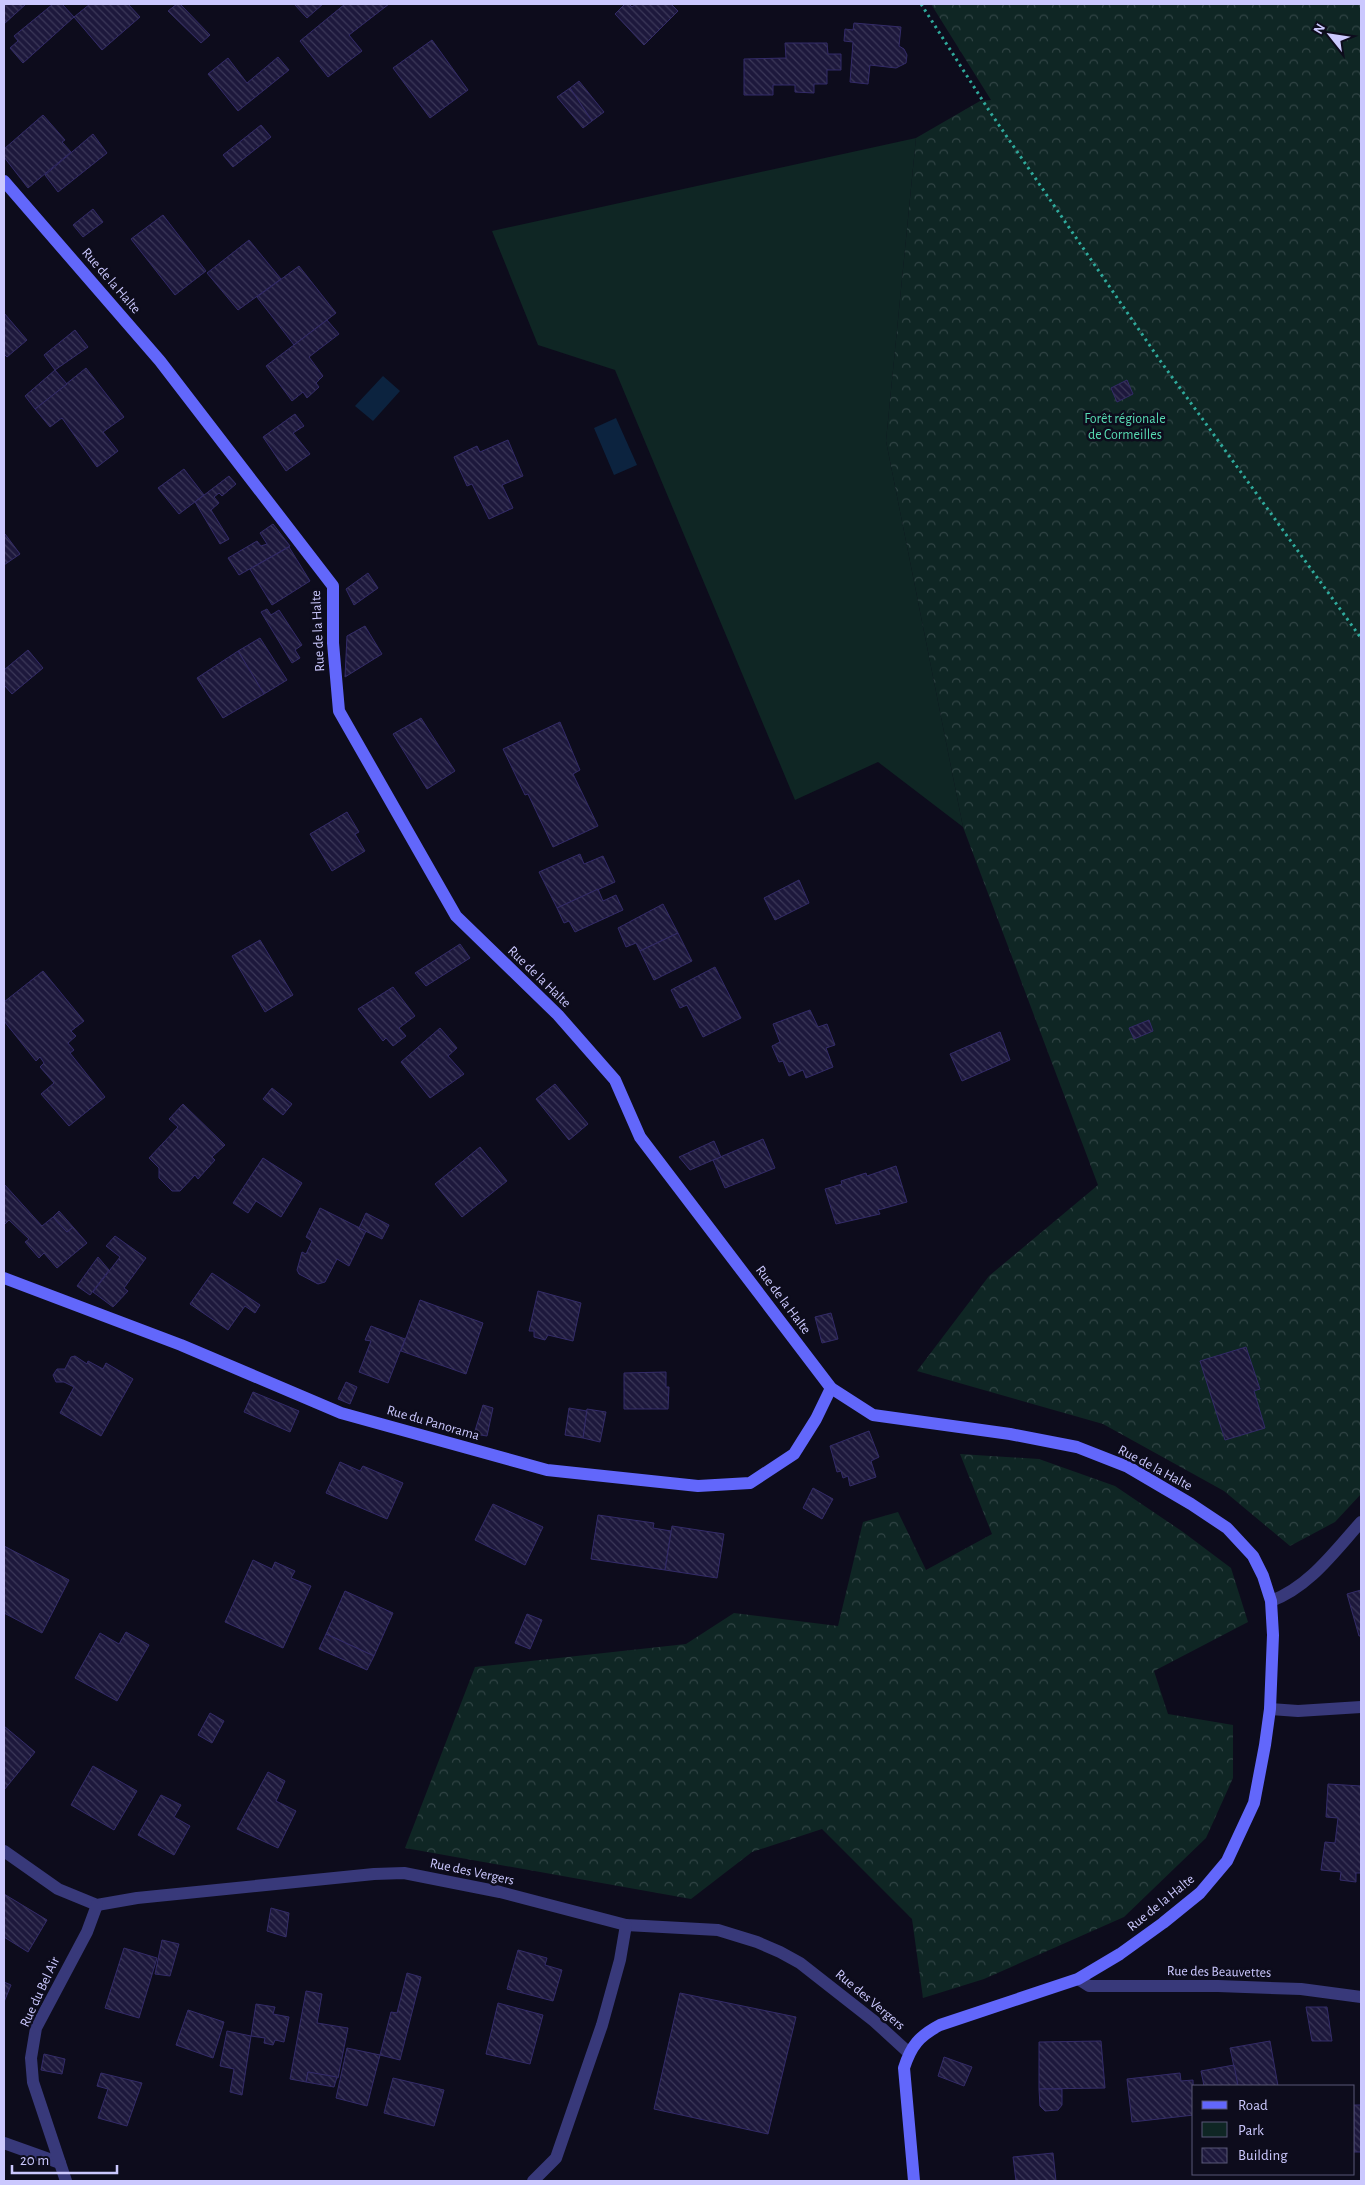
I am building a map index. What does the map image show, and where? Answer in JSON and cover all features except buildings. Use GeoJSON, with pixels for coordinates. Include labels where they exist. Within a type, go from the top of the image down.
{"type":"FeatureCollection","features":[{"type":"Feature","properties":{"kind":"street","name":"Rue de la Halte"},"geometry":{"type":"LineString","coordinates":[[4,181],[160,361],[333,586],[333,643],[339,711],[456,916],[558,1015],[614,1080],[640,1137],[831,1388],[873,1416],[1010,1434],[1077,1447],[1128,1466],[1227,1528],[1253,1556],[1263,1576],[1271,1602],[1274,1636],[1270,1709],[1254,1803],[1227,1861],[1200,1893],[1164,1923],[1120,1954],[1078,1979],[940,2025],[923,2034],[909,2053],[904,2068],[904,2089],[914,2181]]}},
{"type":"Feature","properties":{"kind":"street","name":"Rue du Panorama"},"geometry":{"type":"LineString","coordinates":[[4,1278],[181,1345],[341,1413],[547,1470],[698,1486],[750,1483],[794,1454],[816,1419],[831,1388]]}},
{"type":"Feature","properties":{"kind":"street"},"geometry":{"type":"LineString","coordinates":[[1271,1602],[1287,1595],[1308,1580],[1361,1522]]}},
{"type":"Feature","properties":{"kind":"street"},"geometry":{"type":"LineString","coordinates":[[1270,1709],[1298,1711],[1361,1707]]}},
{"type":"Feature","properties":{"kind":"street"},"geometry":{"type":"LineString","coordinates":[[4,1851],[58,1889],[97,1905]]}},
{"type":"Feature","properties":{"kind":"street","name":"Rue des Vergers"},"geometry":{"type":"LineString","coordinates":[[97,1905],[136,1898],[374,1874],[404,1873],[500,1892],[626,1925],[718,1930],[780,1952],[800,1963],[874,2021],[909,2053]]}},
{"type":"Feature","properties":{"kind":"street","name":"Rue du Bel Air"},"geometry":{"type":"LineString","coordinates":[[66,2181],[33,2082],[31,2058],[36,2028],[87,1932],[97,1905]]}},
{"type":"Feature","properties":{"kind":"street"},"geometry":{"type":"LineString","coordinates":[[533,2181],[556,2158],[602,2025],[620,1960],[626,1925]]}},
{"type":"Feature","properties":{"kind":"street","name":"Rue des Beauvettes"},"geometry":{"type":"LineString","coordinates":[[1078,1979],[1089,1986],[1218,1986],[1301,1989],[1361,1998]]}},
{"type":"Feature","properties":{"kind":"street"},"geometry":{"type":"LineString","coordinates":[[4,2142],[60,2162]]}},
{"type":"Feature","properties":{"kind":"path"},"geometry":{"type":"LineString","coordinates":[[921,4],[990,112],[1159,358],[1361,638]]}},
{"type":"Feature","properties":{"kind":"green space","name":"Forêt régionale de Cormeilles"},"geometry":{"type":"Polygon","coordinates":[[[931,4],[1361,4],[1361,1494],[1335,1522],[1290,1546],[1224,1491],[1103,1424],[917,1371],[989,1276],[1098,1185],[963,827],[886,441],[916,138],[980,101],[991,100],[931,4]]]}},
{"type":"Feature","properties":{"kind":"green space"},"geometry":{"type":"Polygon","coordinates":[[[916,138],[886,441],[963,827],[878,762],[795,800],[615,370],[538,345],[492,231],[916,138]]]}},
{"type":"Feature","properties":{"kind":"green space"},"geometry":{"type":"Polygon","coordinates":[[[960,1454],[1039,1459],[1115,1486],[1183,1532],[1231,1568],[1248,1622],[1154,1671],[1168,1714],[1233,1725],[1233,1778],[1206,1838],[1124,1917],[984,1979],[923,1998],[912,1919],[822,1829],[752,1852],[691,1899],[405,1848],[475,1667],[686,1644],[734,1613],[838,1626],[863,1522],[898,1512],[926,1570],[992,1534],[960,1454]]]}},
{"type":"Feature","properties":{"kind":"water"},"geometry":{"type":"Polygon","coordinates":[[[383,376],[400,391],[373,421],[355,406],[383,376]]]}},
{"type":"Feature","properties":{"kind":"water"},"geometry":{"type":"Polygon","coordinates":[[[616,418],[637,465],[614,475],[594,428],[616,418]]]}}]}
